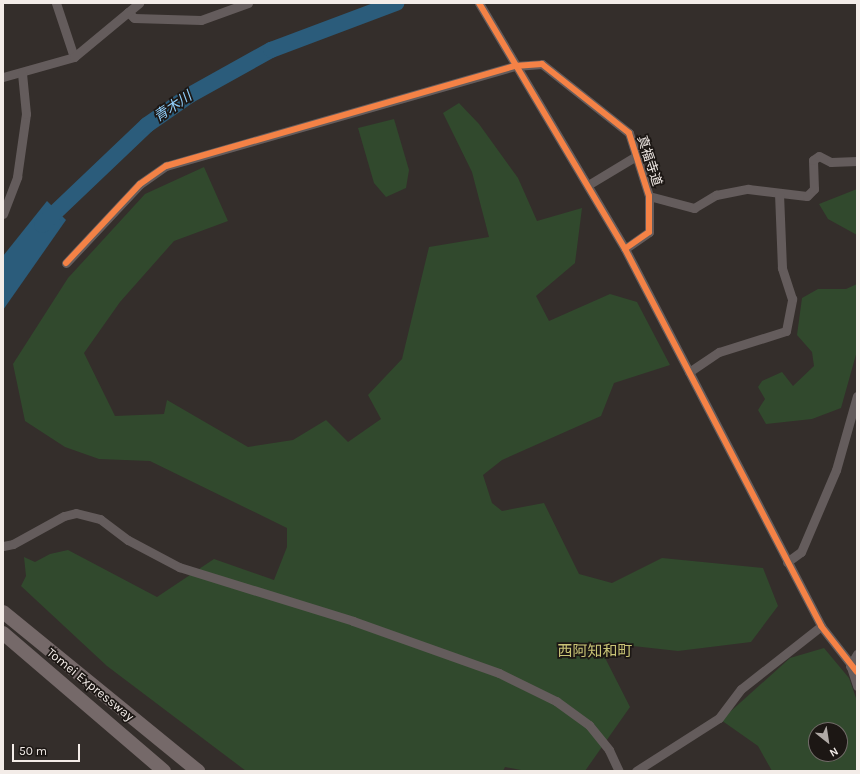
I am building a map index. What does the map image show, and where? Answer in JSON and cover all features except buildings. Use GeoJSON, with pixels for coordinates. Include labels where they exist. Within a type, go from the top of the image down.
{"type":"FeatureCollection","features":[{"type":"Feature","properties":{"kind":"highway","name":"Tomei Expressway"},"geometry":{"type":"LineString","coordinates":[[3,612],[198,771]]}},
{"type":"Feature","properties":{"kind":"highway","name":"Tomei Expressway"},"geometry":{"type":"LineString","coordinates":[[3,633],[164,771]]}},
{"type":"Feature","properties":{"kind":"street"},"geometry":{"type":"LineString","coordinates":[[56,3],[74,57]]}},
{"type":"Feature","properties":{"kind":"street"},"geometry":{"type":"LineString","coordinates":[[3,77],[22,73],[74,57],[139,3]]}},
{"type":"Feature","properties":{"kind":"street"},"geometry":{"type":"LineString","coordinates":[[128,12],[134,18],[201,20],[248,3]]}},
{"type":"Feature","properties":{"kind":"street"},"geometry":{"type":"LineString","coordinates":[[479,3],[625,249],[821,626],[854,669]]}},
{"type":"Feature","properties":{"kind":"street","name":"真福寺道"},"geometry":{"type":"LineString","coordinates":[[66,263],[140,184],[166,166],[515,66],[542,64],[629,133],[649,196],[649,232],[625,249]]}},
{"type":"Feature","properties":{"kind":"street"},"geometry":{"type":"LineString","coordinates":[[3,214],[17,177],[26,114],[22,73]]}},
{"type":"Feature","properties":{"kind":"street"},"geometry":{"type":"LineString","coordinates":[[588,186],[636,156]]}},
{"type":"Feature","properties":{"kind":"street"},"geometry":{"type":"LineString","coordinates":[[649,196],[694,208],[716,195],[748,189],[807,196],[814,189],[814,160],[819,156],[831,162],[857,161]]}},
{"type":"Feature","properties":{"kind":"street"},"geometry":{"type":"LineString","coordinates":[[689,372],[718,352],[786,331],[792,299],[782,268],[780,194]]}},
{"type":"Feature","properties":{"kind":"street"},"geometry":{"type":"LineString","coordinates":[[788,562],[800,552],[836,470],[857,396]]}},
{"type":"Feature","properties":{"kind":"street"},"geometry":{"type":"LineString","coordinates":[[3,546],[14,544],[64,516],[90,515],[179,566],[353,621],[499,673],[556,702],[589,725],[609,750],[619,771]]}},
{"type":"Feature","properties":{"kind":"street"},"geometry":{"type":"LineString","coordinates":[[636,771],[719,718],[741,689],[821,626]]}},
{"type":"Feature","properties":{"kind":"street"},"geometry":{"type":"LineString","coordinates":[[857,654],[854,669],[857,686]]}},
{"type":"Feature","properties":{"kind":"green space"},"geometry":{"type":"Polygon","coordinates":[[[459,103],[479,124],[518,178],[537,221],[582,208],[575,263],[536,296],[549,321],[610,294],[637,302],[670,365],[614,383],[601,416],[502,460],[483,475],[492,503],[502,511],[544,503],[579,574],[612,583],[662,558],[763,568],[778,606],[751,642],[678,651],[597,642],[630,707],[585,771],[526,771],[505,767],[503,771],[246,771],[107,666],[21,586],[26,576],[24,557],[35,562],[50,554],[68,550],[157,597],[214,559],[274,580],[287,547],[287,528],[150,461],[99,459],[65,447],[25,421],[13,364],[68,278],[145,194],[204,167],[228,221],[174,241],[120,302],[84,353],[115,416],[164,414],[167,400],[248,447],[293,440],[326,420],[348,442],[381,419],[368,395],[402,359],[429,247],[489,237],[472,172],[443,113],[459,103]]]}},
{"type":"Feature","properties":{"kind":"green space"},"geometry":{"type":"Polygon","coordinates":[[[394,119],[409,170],[406,188],[386,197],[374,183],[358,128],[394,119]]]}},
{"type":"Feature","properties":{"kind":"green space"},"geometry":{"type":"Polygon","coordinates":[[[857,189],[857,235],[828,219],[819,204],[857,189]]]}},
{"type":"Feature","properties":{"kind":"green space"},"geometry":{"type":"Polygon","coordinates":[[[857,284],[857,351],[841,408],[812,419],[766,424],[758,410],[765,399],[758,387],[762,381],[782,372],[793,386],[814,366],[812,352],[797,335],[802,298],[818,289],[846,289],[857,284]]]}},
{"type":"Feature","properties":{"kind":"green space"},"geometry":{"type":"Polygon","coordinates":[[[824,648],[849,678],[857,701],[857,771],[772,771],[758,746],[721,720],[790,658],[824,648]]]}},
{"type":"Feature","properties":{"kind":"water"},"geometry":{"type":"Polygon","coordinates":[[[47,201],[66,220],[3,310],[3,256],[47,201]]]}},
{"type":"Feature","properties":{"kind":"waterway","name":"青木川"},"geometry":{"type":"LineString","coordinates":[[42,225],[147,125],[190,95],[271,50],[396,3]]}},
{"type":"Feature","properties":{"kind":"cycle path"},"geometry":{"type":"LineString","coordinates":[[479,3],[625,249],[821,626],[857,672]]}},
{"type":"Feature","properties":{"kind":"cycle path"},"geometry":{"type":"LineString","coordinates":[[66,263],[140,184],[166,166],[515,66],[542,64],[629,133],[649,196],[649,232],[625,249]]}},
{"type":"Feature","properties":{"kind":"district","name":"西阿知和町"},"geometry":{"type":"Point","coordinates":[595,652]}}]}
